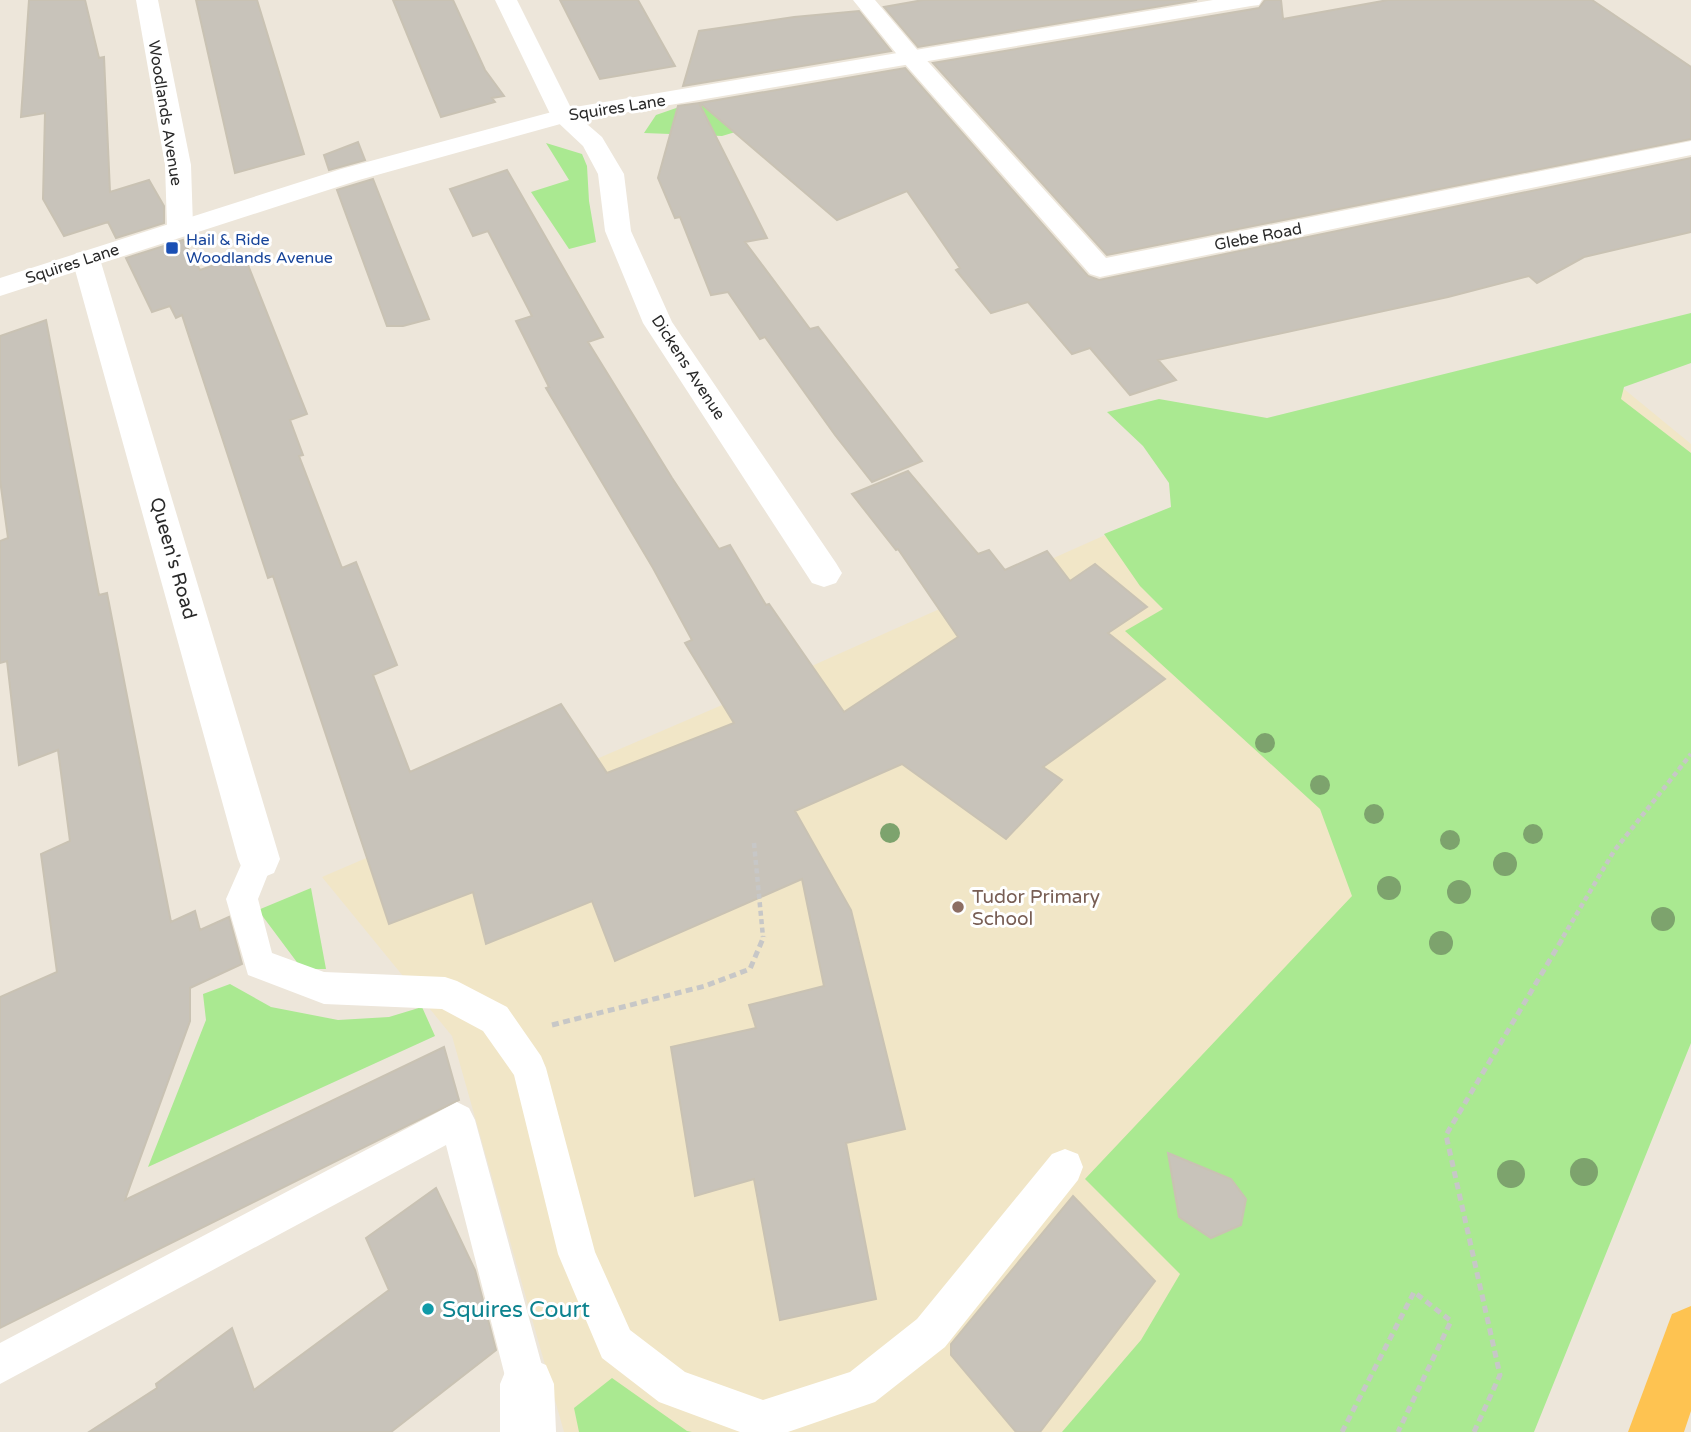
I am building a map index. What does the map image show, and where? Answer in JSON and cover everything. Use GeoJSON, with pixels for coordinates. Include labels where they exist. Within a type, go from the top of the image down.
{"type":"FeatureCollection","features":[{"type":"Feature","properties":{"kind":"highway"},"geometry":{"type":"LineString","coordinates":[[1656,1432],[1691,1333]]}},
{"type":"Feature","properties":{"kind":"street","name":"Woodlands Avenue"},"geometry":{"type":"LineString","coordinates":[[147,0],[178,165],[180,226]]}},
{"type":"Feature","properties":{"kind":"street"},"geometry":{"type":"LineString","coordinates":[[506,0],[563,116]]}},
{"type":"Feature","properties":{"kind":"street"},"geometry":{"type":"LineString","coordinates":[[864,0],[912,58]]}},
{"type":"Feature","properties":{"kind":"street","name":"Squires Lane"},"geometry":{"type":"LineString","coordinates":[[0,287],[180,226],[453,144],[563,116],[1251,0]]}},
{"type":"Feature","properties":{"kind":"street","name":"Glebe Road"},"geometry":{"type":"LineString","coordinates":[[912,58],[1100,268],[1691,148]]}},
{"type":"Feature","properties":{"kind":"street","name":"Dickens Avenue"},"geometry":{"type":"LineString","coordinates":[[563,116],[593,142],[611,174],[618,231],[658,323],[824,573]]}},
{"type":"Feature","properties":{"kind":"street","name":"Queen's Road"},"geometry":{"type":"LineString","coordinates":[[86,259],[259,859]]}},
{"type":"Feature","properties":{"kind":"lane"},"geometry":{"type":"LineString","coordinates":[[259,859],[242,899],[259,964],[324,988],[445,993],[495,1019],[529,1068],[576,1254],[616,1344],[673,1388],[763,1420],[861,1388],[931,1333],[1065,1167]]}},
{"type":"Feature","properties":{"kind":"lane"},"geometry":{"type":"LineString","coordinates":[[0,1364],[457,1120],[527,1408]]}},
{"type":"Feature","properties":{"kind":"path"},"geometry":{"type":"LineString","coordinates":[[1474,1432],[1500,1375],[1446,1135],[1614,851],[1691,754]]}},
{"type":"Feature","properties":{"kind":"path"},"geometry":{"type":"LineString","coordinates":[[508,1036],[705,986],[750,969],[764,934],[754,843]]}},
{"type":"Feature","properties":{"kind":"path"},"geometry":{"type":"LineString","coordinates":[[1342,1432],[1414,1292],[1451,1321],[1398,1432]]}},
{"type":"Feature","properties":{"kind":"shaded area","name":"Tudor Primary School"},"geometry":{"type":"Polygon","coordinates":[[[1579,352],[1691,444],[1691,727],[1276,1432],[564,1432],[452,1036],[322,877],[778,681],[1112,532],[1579,352]]]}},
{"type":"Feature","properties":{"kind":"green space"},"geometry":{"type":"Polygon","coordinates":[[[742,98],[752,127],[722,136],[644,133],[656,115],[682,106],[742,98]]]}},
{"type":"Feature","properties":{"kind":"green space"},"geometry":{"type":"Polygon","coordinates":[[[546,143],[582,154],[587,166],[589,201],[596,242],[569,249],[531,192],[569,180],[546,143]]]}},
{"type":"Feature","properties":{"kind":"green space"},"geometry":{"type":"Polygon","coordinates":[[[1691,313],[1691,363],[1624,387],[1621,399],[1691,453],[1691,1043],[1534,1432],[1062,1432],[1141,1340],[1180,1274],[1085,1179],[1352,896],[1320,809],[1125,631],[1163,609],[1140,586],[1104,534],[1171,507],[1169,483],[1143,446],[1107,412],[1159,399],[1267,418],[1691,313]]]}},
{"type":"Feature","properties":{"kind":"green space"},"geometry":{"type":"Polygon","coordinates":[[[311,888],[326,969],[302,969],[258,910],[311,888]]]}},
{"type":"Feature","properties":{"kind":"green space"},"geometry":{"type":"Polygon","coordinates":[[[230,984],[271,1007],[338,1020],[389,1017],[422,1007],[435,1036],[148,1167],[206,1020],[203,994],[230,984]]]}},
{"type":"Feature","properties":{"kind":"green space"},"geometry":{"type":"Polygon","coordinates":[[[612,1378],[692,1432],[579,1432],[574,1408],[612,1378]]]}},
{"type":"Feature","properties":{"kind":"building"},"geometry":{"type":"Polygon","coordinates":[[[29,0],[85,0],[99,58],[104,57],[110,192],[149,180],[164,206],[164,223],[116,238],[108,222],[64,236],[43,199],[45,113],[21,117],[29,0]]]}},
{"type":"Feature","properties":{"kind":"building"},"geometry":{"type":"Polygon","coordinates":[[[196,0],[257,0],[304,154],[235,173],[196,0]]]}},
{"type":"Feature","properties":{"kind":"building"},"geometry":{"type":"Polygon","coordinates":[[[393,0],[453,0],[485,70],[504,96],[492,98],[495,102],[441,117],[393,0]]]}},
{"type":"Feature","properties":{"kind":"building"},"geometry":{"type":"Polygon","coordinates":[[[560,0],[638,0],[675,66],[600,79],[560,0]]]}},
{"type":"Feature","properties":{"kind":"building"},"geometry":{"type":"Polygon","coordinates":[[[923,0],[1197,0],[918,47],[884,7],[923,0]]]}},
{"type":"Feature","properties":{"kind":"building"},"geometry":{"type":"Polygon","coordinates":[[[1265,0],[1281,0],[1283,19],[1388,0],[1592,0],[1691,67],[1691,139],[1107,255],[933,63],[1259,8],[1265,0]]]}},
{"type":"Feature","properties":{"kind":"building"},"geometry":{"type":"Polygon","coordinates":[[[859,11],[891,51],[683,86],[699,31],[794,17],[859,11]]]}},
{"type":"Feature","properties":{"kind":"building"},"geometry":{"type":"Polygon","coordinates":[[[905,68],[1088,276],[1099,280],[1691,158],[1691,232],[1584,257],[1537,283],[1529,276],[1448,297],[1158,360],[1176,380],[1130,395],[1090,348],[1072,354],[1028,302],[991,313],[956,270],[960,268],[907,191],[837,220],[700,103],[905,68]]]}},
{"type":"Feature","properties":{"kind":"building"},"geometry":{"type":"Polygon","coordinates":[[[699,103],[767,238],[745,242],[810,329],[818,327],[922,461],[872,482],[765,337],[760,339],[728,292],[711,295],[680,217],[675,218],[658,178],[678,106],[699,103]]]}},
{"type":"Feature","properties":{"kind":"building"},"geometry":{"type":"Polygon","coordinates":[[[358,142],[365,160],[329,170],[324,155],[358,142]]]}},
{"type":"Feature","properties":{"kind":"building"},"geometry":{"type":"Polygon","coordinates":[[[507,170],[603,337],[588,342],[672,478],[719,549],[730,545],[766,605],[769,604],[844,712],[958,637],[898,549],[896,550],[852,494],[908,471],[978,554],[989,550],[1005,570],[1047,551],[1070,581],[1095,564],[1147,607],[1108,633],[1165,679],[1043,767],[1062,780],[1006,839],[902,764],[795,811],[851,910],[905,1129],[846,1143],[876,1299],[780,1320],[754,1179],[695,1196],[671,1047],[756,1028],[749,1005],[824,986],[802,879],[615,961],[592,901],[486,944],[473,892],[389,924],[273,576],[268,578],[182,315],[176,318],[170,306],[152,312],[126,258],[183,240],[200,270],[244,255],[307,414],[290,420],[303,455],[299,456],[342,568],[356,562],[397,665],[373,675],[410,772],[561,704],[607,773],[734,723],[685,643],[692,640],[653,568],[546,388],[549,387],[516,321],[532,316],[488,231],[473,236],[450,189],[507,170]]]}},
{"type":"Feature","properties":{"kind":"building"},"geometry":{"type":"Polygon","coordinates":[[[373,179],[429,319],[403,326],[387,326],[337,190],[373,179]]]}},
{"type":"Feature","properties":{"kind":"building"},"geometry":{"type":"Polygon","coordinates":[[[46,320],[99,595],[107,593],[171,922],[195,911],[200,930],[229,917],[242,964],[190,988],[190,1021],[125,1200],[444,1047],[459,1100],[0,1328],[0,997],[57,972],[41,854],[70,841],[58,750],[19,765],[7,661],[0,663],[0,541],[8,538],[0,480],[0,336],[46,320]]]}},
{"type":"Feature","properties":{"kind":"building"},"geometry":{"type":"Polygon","coordinates":[[[1168,1153],[1231,1179],[1246,1199],[1241,1225],[1211,1238],[1179,1217],[1168,1153]]]}},
{"type":"Feature","properties":{"kind":"building","name":"Squires Court"},"geometry":{"type":"Polygon","coordinates":[[[436,1188],[475,1270],[496,1350],[391,1432],[89,1432],[157,1388],[156,1384],[232,1328],[254,1390],[389,1290],[366,1238],[436,1188]]]}},
{"type":"Feature","properties":{"kind":"building"},"geometry":{"type":"Polygon","coordinates":[[[1073,1196],[1155,1281],[1040,1432],[1016,1432],[951,1355],[951,1344],[1073,1196]]]}},
{"type":"Feature","properties":{"kind":"place","name":"Hail & Ride Woodlands Avenue"},"geometry":{"type":"Point","coordinates":[172,248]}},
{"type":"Feature","properties":{"kind":"place","name":"Tudor Primary School"},"geometry":{"type":"Point","coordinates":[958,907]}},
{"type":"Feature","properties":{"kind":"place","name":"Squires Court"},"geometry":{"type":"Point","coordinates":[428,1309]}}]}
